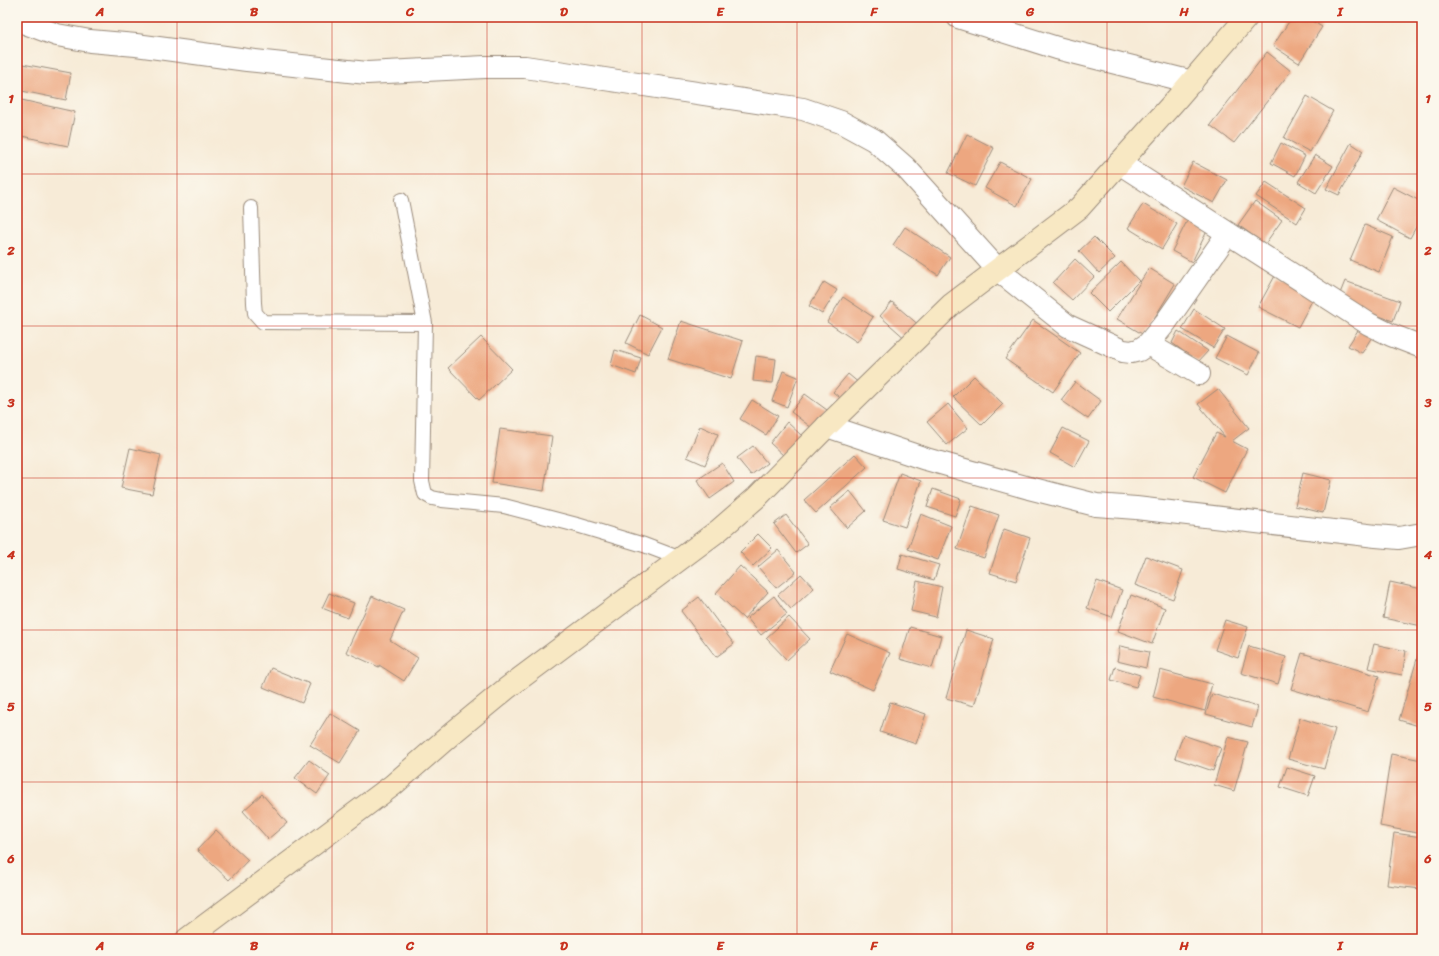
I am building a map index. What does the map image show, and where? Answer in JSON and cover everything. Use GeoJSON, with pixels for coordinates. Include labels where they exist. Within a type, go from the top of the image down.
{"type":"FeatureCollection","features":[{"type":"Feature","properties":{"kind":"street"},"geometry":{"type":"LineString","coordinates":[[958,17],[1057,48],[1192,82]]}},
{"type":"Feature","properties":{"kind":"street"},"geometry":{"type":"LineString","coordinates":[[187,939],[393,785],[506,689],[719,530],[757,497],[827,426],[951,305],[1079,208],[1192,82],[1247,17]]}},
{"type":"Feature","properties":{"kind":"street"},"geometry":{"type":"LineString","coordinates":[[17,20],[58,35],[90,41],[136,45],[247,60],[367,73],[485,67],[525,67],[803,109],[841,122],[874,140],[906,168],[998,270],[1068,326],[1123,351],[1131,352],[1139,350],[1148,344],[1166,322],[1228,233]]}},
{"type":"Feature","properties":{"kind":"street"},"geometry":{"type":"LineString","coordinates":[[1119,163],[1369,324],[1391,335],[1422,347]]}},
{"type":"Feature","properties":{"kind":"street"},"geometry":{"type":"LineString","coordinates":[[1148,344],[1199,374]]}},
{"type":"Feature","properties":{"kind":"street"},"geometry":{"type":"LineString","coordinates":[[827,426],[926,459],[1096,505],[1136,508],[1376,536],[1399,538],[1422,534]]}},
{"type":"Feature","properties":{"kind":"lane"},"geometry":{"type":"LineString","coordinates":[[401,200],[425,323],[422,481],[425,494],[432,498],[442,500],[511,508],[577,525],[637,543],[681,559]]}},
{"type":"Feature","properties":{"kind":"lane"},"geometry":{"type":"LineString","coordinates":[[251,208],[254,302],[256,313],[263,322],[425,323]]}},
{"type":"Feature","properties":{"kind":"building"},"geometry":{"type":"Polygon","coordinates":[[[1292,17],[1306,17],[1322,27],[1299,63],[1273,46],[1292,17]]]}},
{"type":"Feature","properties":{"kind":"building"},"geometry":{"type":"Polygon","coordinates":[[[1267,52],[1291,71],[1234,143],[1210,125],[1267,52]]]}},
{"type":"Feature","properties":{"kind":"building"},"geometry":{"type":"Polygon","coordinates":[[[17,63],[71,73],[66,100],[17,90],[17,63]]]}},
{"type":"Feature","properties":{"kind":"building"},"geometry":{"type":"Polygon","coordinates":[[[1307,96],[1333,111],[1310,152],[1284,138],[1307,96]]]}},
{"type":"Feature","properties":{"kind":"building"},"geometry":{"type":"Polygon","coordinates":[[[17,99],[75,112],[68,146],[17,135],[17,99]]]}},
{"type":"Feature","properties":{"kind":"building"},"geometry":{"type":"Polygon","coordinates":[[[967,134],[994,148],[975,186],[948,173],[967,134]]]}},
{"type":"Feature","properties":{"kind":"building"},"geometry":{"type":"Polygon","coordinates":[[[1281,143],[1305,156],[1295,176],[1271,163],[1281,143]]]}},
{"type":"Feature","properties":{"kind":"building"},"geometry":{"type":"Polygon","coordinates":[[[1351,143],[1363,151],[1339,195],[1326,189],[1351,143]]]}},
{"type":"Feature","properties":{"kind":"building"},"geometry":{"type":"Polygon","coordinates":[[[1315,155],[1333,166],[1316,193],[1298,182],[1315,155]]]}},
{"type":"Feature","properties":{"kind":"building"},"geometry":{"type":"Polygon","coordinates":[[[1000,162],[1032,179],[1017,206],[985,188],[1000,162]]]}},
{"type":"Feature","properties":{"kind":"building"},"geometry":{"type":"Polygon","coordinates":[[[1193,162],[1227,180],[1214,203],[1181,186],[1193,162]]]}},
{"type":"Feature","properties":{"kind":"building"},"geometry":{"type":"Polygon","coordinates":[[[1266,182],[1306,208],[1297,223],[1256,196],[1266,182]]]}},
{"type":"Feature","properties":{"kind":"building"},"geometry":{"type":"Polygon","coordinates":[[[1393,187],[1422,202],[1422,216],[1410,238],[1376,220],[1393,187]]]}},
{"type":"Feature","properties":{"kind":"building"},"geometry":{"type":"Polygon","coordinates":[[[1255,201],[1282,220],[1265,244],[1238,225],[1255,201]]]}},
{"type":"Feature","properties":{"kind":"building"},"geometry":{"type":"Polygon","coordinates":[[[1143,204],[1177,224],[1162,249],[1128,228],[1143,204]]]}},
{"type":"Feature","properties":{"kind":"building"},"geometry":{"type":"Polygon","coordinates":[[[1187,221],[1207,231],[1192,262],[1172,251],[1187,221]]]}},
{"type":"Feature","properties":{"kind":"building"},"geometry":{"type":"Polygon","coordinates":[[[1365,225],[1393,237],[1379,272],[1350,260],[1365,225]]]}},
{"type":"Feature","properties":{"kind":"building"},"geometry":{"type":"Polygon","coordinates":[[[905,227],[950,257],[938,275],[893,245],[905,227]]]}},
{"type":"Feature","properties":{"kind":"building"},"geometry":{"type":"Polygon","coordinates":[[[1094,237],[1115,258],[1099,273],[1079,251],[1094,237]]]}},
{"type":"Feature","properties":{"kind":"building"},"geometry":{"type":"Polygon","coordinates":[[[1075,259],[1094,277],[1072,300],[1053,283],[1075,259]]]}},
{"type":"Feature","properties":{"kind":"building"},"geometry":{"type":"Polygon","coordinates":[[[1121,262],[1139,281],[1108,312],[1089,293],[1121,262]]]}},
{"type":"Feature","properties":{"kind":"building"},"geometry":{"type":"Polygon","coordinates":[[[1149,268],[1175,284],[1144,335],[1117,319],[1149,268]]]}},
{"type":"Feature","properties":{"kind":"building"},"geometry":{"type":"Polygon","coordinates":[[[1276,274],[1315,295],[1298,327],[1258,307],[1276,274]]]}},
{"type":"Feature","properties":{"kind":"building"},"geometry":{"type":"Polygon","coordinates":[[[1345,281],[1400,301],[1393,321],[1337,301],[1345,281]]]}},
{"type":"Feature","properties":{"kind":"building"},"geometry":{"type":"Polygon","coordinates":[[[824,282],[837,290],[822,314],[809,306],[824,282]]]}},
{"type":"Feature","properties":{"kind":"building"},"geometry":{"type":"Polygon","coordinates":[[[843,297],[873,317],[857,342],[827,322],[843,297]]]}},
{"type":"Feature","properties":{"kind":"building"},"geometry":{"type":"Polygon","coordinates":[[[892,302],[921,327],[908,341],[880,316],[892,302]]]}},
{"type":"Feature","properties":{"kind":"building"},"geometry":{"type":"Polygon","coordinates":[[[1194,309],[1225,329],[1213,348],[1182,329],[1194,309]]]}},
{"type":"Feature","properties":{"kind":"building"},"geometry":{"type":"Polygon","coordinates":[[[640,315],[662,327],[648,354],[626,343],[640,315]]]}},
{"type":"Feature","properties":{"kind":"building"},"geometry":{"type":"Polygon","coordinates":[[[1033,320],[1080,353],[1053,392],[1005,359],[1033,320]]]}},
{"type":"Feature","properties":{"kind":"building"},"geometry":{"type":"Polygon","coordinates":[[[681,321],[743,341],[731,379],[668,359],[681,321]]]}},
{"type":"Feature","properties":{"kind":"building"},"geometry":{"type":"Polygon","coordinates":[[[1360,327],[1373,335],[1362,353],[1348,346],[1360,327]]]}},
{"type":"Feature","properties":{"kind":"building"},"geometry":{"type":"Polygon","coordinates":[[[1178,331],[1208,351],[1198,362],[1172,343],[1178,331]]]}},
{"type":"Feature","properties":{"kind":"building"},"geometry":{"type":"Polygon","coordinates":[[[1227,336],[1259,353],[1248,375],[1215,358],[1227,336]]]}},
{"type":"Feature","properties":{"kind":"building"},"geometry":{"type":"Polygon","coordinates":[[[481,337],[512,369],[479,400],[448,368],[481,337]]]}},
{"type":"Feature","properties":{"kind":"building"},"geometry":{"type":"Polygon","coordinates":[[[615,350],[641,358],[636,374],[611,365],[615,350]]]}},
{"type":"Feature","properties":{"kind":"building"},"geometry":{"type":"Polygon","coordinates":[[[756,356],[776,359],[773,383],[753,381],[756,356]]]}},
{"type":"Feature","properties":{"kind":"building"},"geometry":{"type":"Polygon","coordinates":[[[783,371],[798,377],[787,407],[772,401],[783,371]]]}},
{"type":"Feature","properties":{"kind":"building"},"geometry":{"type":"Polygon","coordinates":[[[848,374],[860,384],[845,402],[833,392],[848,374]]]}},
{"type":"Feature","properties":{"kind":"building"},"geometry":{"type":"Polygon","coordinates":[[[974,376],[1003,404],[982,425],[953,397],[974,376]]]}},
{"type":"Feature","properties":{"kind":"building"},"geometry":{"type":"Polygon","coordinates":[[[1075,382],[1101,401],[1088,419],[1061,400],[1075,382]]]}},
{"type":"Feature","properties":{"kind":"building"},"geometry":{"type":"Polygon","coordinates":[[[1218,389],[1249,428],[1232,441],[1247,449],[1225,493],[1193,477],[1216,433],[1225,437],[1198,404],[1218,389]]]}},
{"type":"Feature","properties":{"kind":"building"},"geometry":{"type":"Polygon","coordinates":[[[805,394],[827,410],[812,428],[791,412],[805,394]]]}},
{"type":"Feature","properties":{"kind":"building"},"geometry":{"type":"Polygon","coordinates":[[[752,400],[778,416],[766,435],[740,419],[752,400]]]}},
{"type":"Feature","properties":{"kind":"building"},"geometry":{"type":"Polygon","coordinates":[[[948,404],[968,428],[947,445],[927,422],[948,404]]]}},
{"type":"Feature","properties":{"kind":"building"},"geometry":{"type":"Polygon","coordinates":[[[787,422],[802,436],[784,456],[770,443],[787,422]]]}},
{"type":"Feature","properties":{"kind":"building"},"geometry":{"type":"Polygon","coordinates":[[[700,426],[718,434],[705,465],[687,457],[700,426]]]}},
{"type":"Feature","properties":{"kind":"building"},"geometry":{"type":"Polygon","coordinates":[[[1063,428],[1089,441],[1075,467],[1050,453],[1063,428]]]}},
{"type":"Feature","properties":{"kind":"building"},"geometry":{"type":"Polygon","coordinates":[[[500,429],[552,436],[544,491],[492,483],[500,429]]]}},
{"type":"Feature","properties":{"kind":"building"},"geometry":{"type":"Polygon","coordinates":[[[753,446],[767,463],[751,475],[737,458],[753,446]]]}},
{"type":"Feature","properties":{"kind":"building"},"geometry":{"type":"Polygon","coordinates":[[[130,448],[161,455],[152,494],[121,488],[130,448]]]}},
{"type":"Feature","properties":{"kind":"building"},"geometry":{"type":"Polygon","coordinates":[[[855,454],[867,467],[816,513],[804,500],[855,454]]]}},
{"type":"Feature","properties":{"kind":"building"},"geometry":{"type":"Polygon","coordinates":[[[722,463],[734,482],[710,499],[697,480],[722,463]]]}},
{"type":"Feature","properties":{"kind":"building"},"geometry":{"type":"Polygon","coordinates":[[[900,473],[921,481],[905,527],[883,520],[900,473]]]}},
{"type":"Feature","properties":{"kind":"building"},"geometry":{"type":"Polygon","coordinates":[[[1303,473],[1331,480],[1323,513],[1295,506],[1303,473]]]}},
{"type":"Feature","properties":{"kind":"building"},"geometry":{"type":"Polygon","coordinates":[[[933,489],[961,499],[955,516],[927,507],[933,489]]]}},
{"type":"Feature","properties":{"kind":"building"},"geometry":{"type":"Polygon","coordinates":[[[850,491],[866,511],[847,528],[830,508],[850,491]]]}},
{"type":"Feature","properties":{"kind":"building"},"geometry":{"type":"Polygon","coordinates":[[[972,506],[999,515],[984,558],[957,549],[972,506]]]}},
{"type":"Feature","properties":{"kind":"building"},"geometry":{"type":"Polygon","coordinates":[[[921,514],[951,526],[938,560],[908,549],[921,514]]]}},
{"type":"Feature","properties":{"kind":"building"},"geometry":{"type":"Polygon","coordinates":[[[786,515],[808,544],[796,553],[774,524],[786,515]]]}},
{"type":"Feature","properties":{"kind":"building"},"geometry":{"type":"Polygon","coordinates":[[[1004,529],[1030,538],[1016,581],[990,573],[1004,529]]]}},
{"type":"Feature","properties":{"kind":"building"},"geometry":{"type":"Polygon","coordinates":[[[758,534],[772,548],[753,566],[740,552],[758,534]]]}},
{"type":"Feature","properties":{"kind":"building"},"geometry":{"type":"Polygon","coordinates":[[[778,550],[796,572],[776,588],[758,567],[778,550]]]}},
{"type":"Feature","properties":{"kind":"building"},"geometry":{"type":"Polygon","coordinates":[[[902,554],[939,565],[934,580],[898,569],[902,554]]]}},
{"type":"Feature","properties":{"kind":"building"},"geometry":{"type":"Polygon","coordinates":[[[1146,556],[1183,570],[1173,599],[1135,585],[1146,556]]]}},
{"type":"Feature","properties":{"kind":"building"},"geometry":{"type":"Polygon","coordinates":[[[740,566],[768,592],[744,619],[716,593],[740,566]]]}},
{"type":"Feature","properties":{"kind":"building"},"geometry":{"type":"Polygon","coordinates":[[[801,574],[814,588],[791,609],[778,595],[801,574]]]}},
{"type":"Feature","properties":{"kind":"building"},"geometry":{"type":"Polygon","coordinates":[[[917,581],[942,587],[936,617],[911,611],[917,581]]]}},
{"type":"Feature","properties":{"kind":"building"},"geometry":{"type":"Polygon","coordinates":[[[1097,581],[1122,590],[1112,617],[1087,608],[1097,581]]]}},
{"type":"Feature","properties":{"kind":"building"},"geometry":{"type":"Polygon","coordinates":[[[1390,582],[1422,589],[1422,626],[1383,618],[1390,582]]]}},
{"type":"Feature","properties":{"kind":"building"},"geometry":{"type":"Polygon","coordinates":[[[329,593],[354,603],[348,618],[322,608],[329,593]]]}},
{"type":"Feature","properties":{"kind":"building"},"geometry":{"type":"Polygon","coordinates":[[[1131,595],[1165,608],[1152,644],[1118,631],[1131,595]]]}},
{"type":"Feature","properties":{"kind":"building"},"geometry":{"type":"Polygon","coordinates":[[[372,596],[404,610],[390,640],[418,658],[404,681],[379,665],[379,667],[346,652],[372,596]]]}},
{"type":"Feature","properties":{"kind":"building"},"geometry":{"type":"Polygon","coordinates":[[[774,596],[787,614],[761,635],[747,618],[774,596]]]}},
{"type":"Feature","properties":{"kind":"building"},"geometry":{"type":"Polygon","coordinates":[[[699,597],[734,644],[716,657],[681,611],[699,597]]]}},
{"type":"Feature","properties":{"kind":"building"},"geometry":{"type":"Polygon","coordinates":[[[789,617],[810,639],[787,660],[766,638],[789,617]]]}},
{"type":"Feature","properties":{"kind":"building"},"geometry":{"type":"Polygon","coordinates":[[[1225,620],[1248,627],[1238,658],[1215,650],[1225,620]]]}},
{"type":"Feature","properties":{"kind":"building"},"geometry":{"type":"Polygon","coordinates":[[[910,627],[941,636],[932,668],[900,659],[910,627]]]}},
{"type":"Feature","properties":{"kind":"building"},"geometry":{"type":"Polygon","coordinates":[[[966,630],[994,639],[974,706],[946,698],[966,630]]]}},
{"type":"Feature","properties":{"kind":"building"},"geometry":{"type":"Polygon","coordinates":[[[847,634],[890,653],[873,690],[830,671],[847,634]]]}},
{"type":"Feature","properties":{"kind":"building"},"geometry":{"type":"Polygon","coordinates":[[[1422,642],[1422,727],[1399,720],[1422,642]]]}},
{"type":"Feature","properties":{"kind":"building"},"geometry":{"type":"Polygon","coordinates":[[[1374,644],[1406,651],[1402,675],[1368,668],[1374,644]]]}},
{"type":"Feature","properties":{"kind":"building"},"geometry":{"type":"Polygon","coordinates":[[[1120,646],[1149,652],[1146,668],[1117,661],[1120,646]]]}},
{"type":"Feature","properties":{"kind":"building"},"geometry":{"type":"Polygon","coordinates":[[[1249,646],[1286,657],[1278,684],[1241,673],[1249,646]]]}},
{"type":"Feature","properties":{"kind":"building"},"geometry":{"type":"Polygon","coordinates":[[[1302,653],[1379,676],[1368,712],[1291,689],[1302,653]]]}},
{"type":"Feature","properties":{"kind":"building"},"geometry":{"type":"Polygon","coordinates":[[[1115,667],[1140,675],[1136,687],[1111,680],[1115,667]]]}},
{"type":"Feature","properties":{"kind":"building"},"geometry":{"type":"Polygon","coordinates":[[[271,668],[310,684],[302,703],[263,687],[271,668]]]}},
{"type":"Feature","properties":{"kind":"building"},"geometry":{"type":"Polygon","coordinates":[[[1160,670],[1212,684],[1205,711],[1153,697],[1160,670]]]}},
{"type":"Feature","properties":{"kind":"building"},"geometry":{"type":"Polygon","coordinates":[[[1212,694],[1258,707],[1252,727],[1206,714],[1212,694]]]}},
{"type":"Feature","properties":{"kind":"building"},"geometry":{"type":"Polygon","coordinates":[[[890,702],[926,714],[916,744],[880,732],[890,702]]]}},
{"type":"Feature","properties":{"kind":"building"},"geometry":{"type":"Polygon","coordinates":[[[330,713],[360,731],[340,763],[310,745],[330,713]]]}},
{"type":"Feature","properties":{"kind":"building"},"geometry":{"type":"Polygon","coordinates":[[[1300,718],[1335,729],[1324,769],[1288,759],[1300,718]]]}},
{"type":"Feature","properties":{"kind":"building"},"geometry":{"type":"Polygon","coordinates":[[[1183,735],[1221,748],[1213,771],[1175,758],[1183,735]]]}},
{"type":"Feature","properties":{"kind":"building"},"geometry":{"type":"Polygon","coordinates":[[[1228,737],[1248,742],[1234,791],[1214,785],[1228,737]]]}},
{"type":"Feature","properties":{"kind":"building"},"geometry":{"type":"Polygon","coordinates":[[[1391,754],[1422,760],[1422,834],[1380,826],[1391,754]]]}},
{"type":"Feature","properties":{"kind":"building"},"geometry":{"type":"Polygon","coordinates":[[[309,760],[330,775],[317,794],[295,778],[309,760]]]}},
{"type":"Feature","properties":{"kind":"building"},"geometry":{"type":"Polygon","coordinates":[[[1287,767],[1315,776],[1308,796],[1280,787],[1287,767]]]}},
{"type":"Feature","properties":{"kind":"building"},"geometry":{"type":"Polygon","coordinates":[[[262,794],[287,823],[268,839],[243,811],[262,794]]]}},
{"type":"Feature","properties":{"kind":"building"},"geometry":{"type":"Polygon","coordinates":[[[216,830],[248,860],[229,880],[197,850],[216,830]]]}},
{"type":"Feature","properties":{"kind":"building"},"geometry":{"type":"Polygon","coordinates":[[[1394,833],[1422,837],[1421,889],[1387,885],[1394,833]]]}}]}
